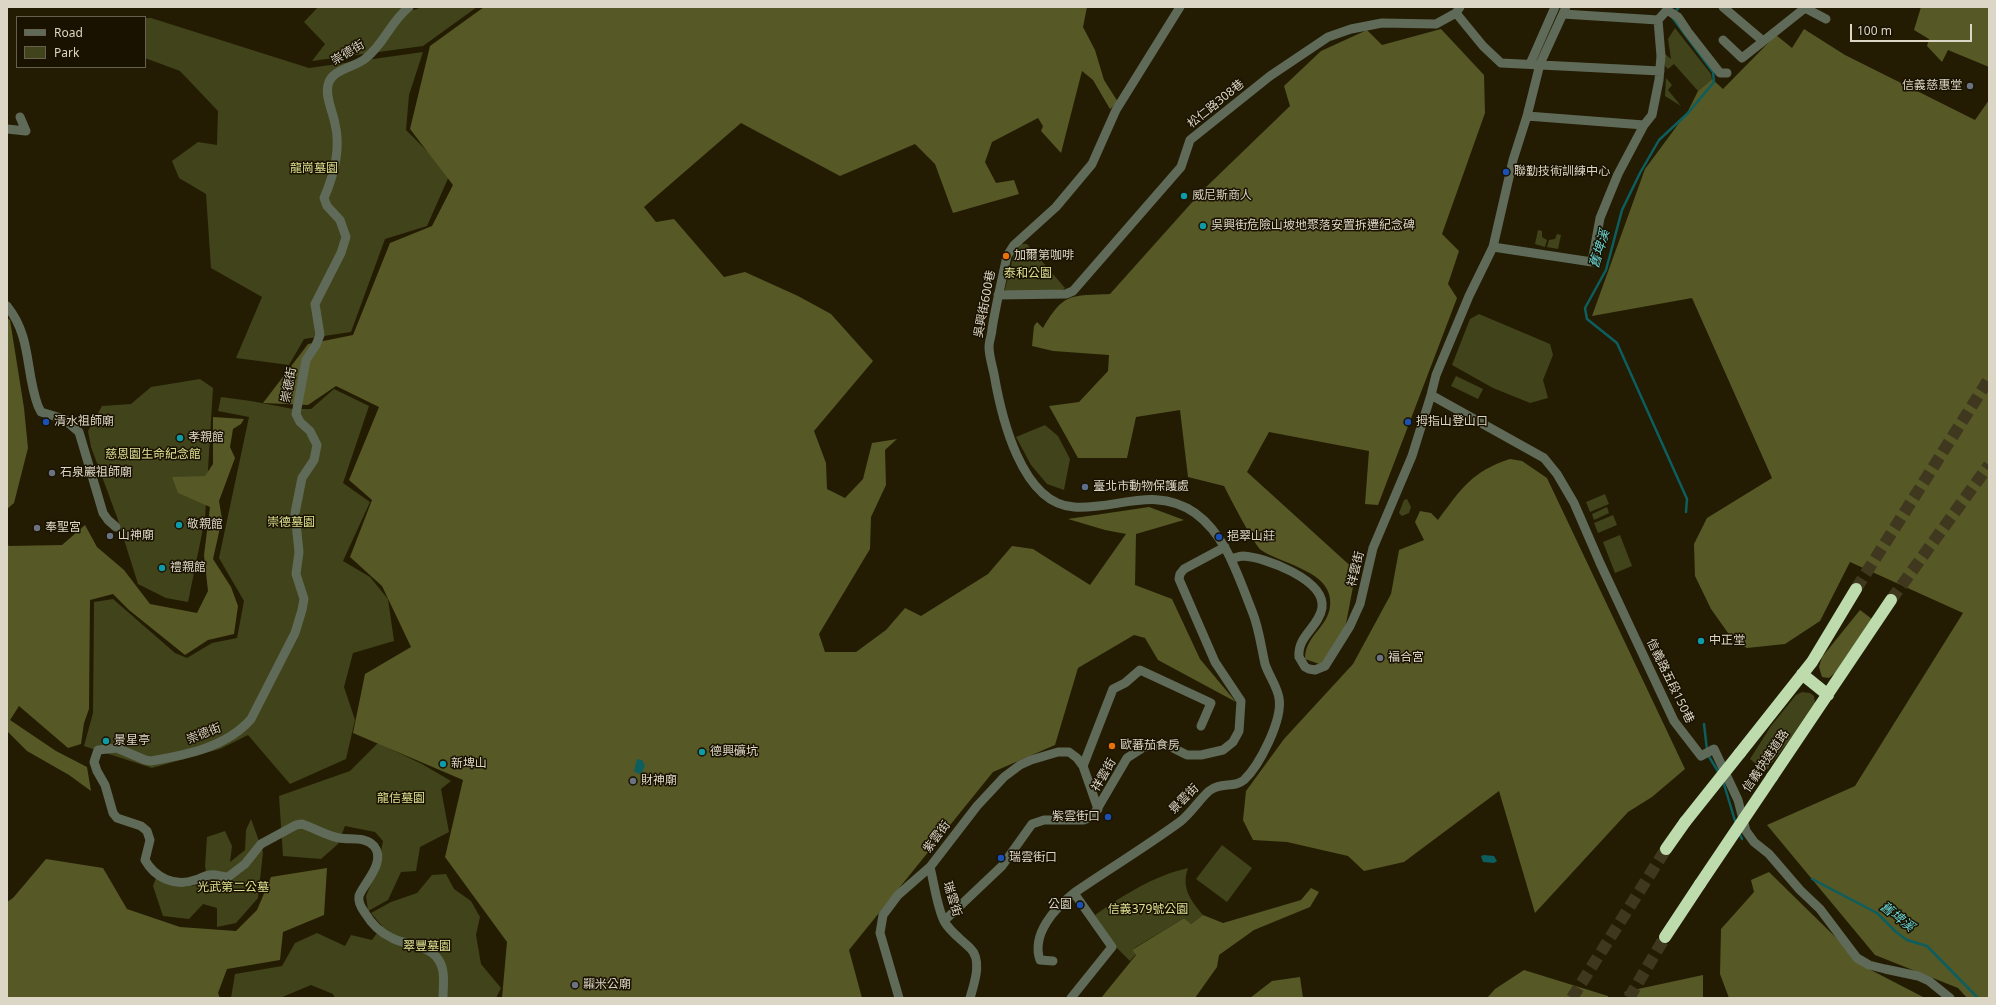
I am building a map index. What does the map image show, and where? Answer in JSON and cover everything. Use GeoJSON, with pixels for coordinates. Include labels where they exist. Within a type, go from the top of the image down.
{"type":"FeatureCollection","features":[{"type":"Feature","properties":{"kind":"highway","name":"信義快速道路"},"geometry":{"type":"LineString","coordinates":[[1666,849],[1685,822],[1802,674],[1856,590]]}},
{"type":"Feature","properties":{"kind":"highway","name":"信義快速道路"},"geometry":{"type":"LineString","coordinates":[[1665,937],[1891,600]]}},
{"type":"Feature","properties":{"kind":"highway"},"geometry":{"type":"LineString","coordinates":[[1802,674],[1828,695]]}},
{"type":"Feature","properties":{"kind":"street","name":"崇德街"},"geometry":{"type":"LineString","coordinates":[[409,7],[401,14],[375,51],[365,60],[331,77],[328,86],[328,95],[337,138],[333,174],[324,198],[327,206],[340,220],[346,237],[341,253],[315,304],[320,335],[306,360],[296,414],[300,422],[310,431],[314,439],[317,453],[302,478],[295,513],[299,552],[296,574],[304,599],[295,633],[250,719],[245,726],[226,740],[198,750],[151,761],[145,760],[117,748],[98,750],[94,762],[97,771],[105,784],[113,813],[117,818],[141,826],[147,831],[150,840],[145,860],[150,868],[159,876],[179,884],[194,881],[209,875],[228,877],[245,864],[261,844],[296,825],[302,824],[338,838],[367,841],[374,847],[377,853],[374,872],[359,896],[360,903],[365,914],[380,931],[392,939],[426,950],[438,959],[444,975],[442,998]]}},
{"type":"Feature","properties":{"kind":"street","name":"吳興街600巷"},"geometry":{"type":"LineString","coordinates":[[1180,7],[1116,110],[1092,164],[1056,207],[1014,245],[1007,256],[998,295],[989,347],[998,400],[1008,432],[1021,464],[1035,485],[1047,497],[1071,507],[1089,507],[1152,498],[1179,505],[1194,512],[1202,519],[1225,547]]}},
{"type":"Feature","properties":{"kind":"street"},"geometry":{"type":"LineString","coordinates":[[1530,64],[1555,7]]}},
{"type":"Feature","properties":{"kind":"street"},"geometry":{"type":"LineString","coordinates":[[1722,7],[1762,41]]}},
{"type":"Feature","properties":{"kind":"street"},"geometry":{"type":"LineString","coordinates":[[1723,40],[1742,58],[1805,8],[1826,19]]}},
{"type":"Feature","properties":{"kind":"street"},"geometry":{"type":"LineString","coordinates":[[1493,247],[1592,262],[1600,218],[1618,174],[1644,125],[1652,115],[1660,71],[1658,20],[1667,9],[1678,17],[1720,73],[1727,73]]}},
{"type":"Feature","properties":{"kind":"street","name":"松仁路308巷"},"geometry":{"type":"LineString","coordinates":[[998,295],[1066,294],[1073,291],[1181,167],[1190,140],[1263,82],[1328,37],[1351,29],[1382,23],[1436,24],[1458,10]]}},
{"type":"Feature","properties":{"kind":"street"},"geometry":{"type":"LineString","coordinates":[[1458,10],[1483,46],[1501,63],[1660,71]]}},
{"type":"Feature","properties":{"kind":"street"},"geometry":{"type":"LineString","coordinates":[[1431,395],[1436,374],[1469,296],[1493,247],[1513,160],[1527,116],[1540,64],[1565,10],[1658,20]]}},
{"type":"Feature","properties":{"kind":"street"},"geometry":{"type":"LineString","coordinates":[[1527,116],[1644,125]]}},
{"type":"Feature","properties":{"kind":"street"},"geometry":{"type":"LineString","coordinates":[[7,129],[26,131],[20,117]]}},
{"type":"Feature","properties":{"kind":"street"},"geometry":{"type":"LineString","coordinates":[[7,306],[17,318],[23,335],[38,406],[41,412],[64,419],[79,432],[103,513],[116,527]]}},
{"type":"Feature","properties":{"kind":"street","name":"祥雲街"},"geometry":{"type":"LineString","coordinates":[[1231,559],[1242,556],[1265,562],[1294,573],[1314,587],[1320,596],[1322,607],[1315,624],[1302,641],[1299,657],[1305,666],[1310,669],[1315,670],[1325,666],[1350,626],[1360,604],[1373,548],[1412,456],[1431,395]]}},
{"type":"Feature","properties":{"kind":"street","name":"信義路五段150巷"},"geometry":{"type":"LineString","coordinates":[[1431,395],[1538,455],[1553,469],[1574,503],[1600,563],[1674,721],[1701,756],[1714,749],[1736,793],[1746,831],[1754,842],[1769,854],[1800,890],[1820,909],[1857,958],[1869,965],[1885,970],[1918,976],[1929,981],[1950,998]]}},
{"type":"Feature","properties":{"kind":"street","name":"祥雲街"},"geometry":{"type":"LineString","coordinates":[[944,921],[1002,866],[1032,824],[1044,820],[1084,820],[1093,816],[1127,758],[1144,747],[1167,745],[1187,755],[1201,755],[1223,750],[1237,737],[1242,707],[1241,701],[1215,662],[1179,579],[1180,574],[1184,570],[1225,547]]}},
{"type":"Feature","properties":{"kind":"street","name":"景雲街"},"geometry":{"type":"LineString","coordinates":[[1053,961],[1040,960],[1036,950],[1038,940],[1046,924],[1062,902],[1074,892],[1182,820],[1213,788],[1241,783],[1260,761],[1273,732],[1280,699],[1266,666],[1259,630],[1225,547]]}},
{"type":"Feature","properties":{"kind":"street"},"geometry":{"type":"LineString","coordinates":[[1083,766],[1114,689],[1125,683],[1140,670],[1211,704],[1201,726]]}},
{"type":"Feature","properties":{"kind":"street","name":"紫雲街"},"geometry":{"type":"LineString","coordinates":[[899,998],[880,934],[883,915],[898,895],[930,867],[977,806],[1012,770],[1031,760],[1063,751],[1073,754],[1083,766],[1098,809]]}},
{"type":"Feature","properties":{"kind":"street","name":"瑞雲街"},"geometry":{"type":"LineString","coordinates":[[930,867],[944,921],[953,934],[972,949],[977,961],[974,984],[970,998]]}},
{"type":"Feature","properties":{"kind":"street"},"geometry":{"type":"LineString","coordinates":[[1071,998],[1112,947],[1074,892]]}},
{"type":"Feature","properties":{"kind":"green space"},"geometry":{"type":"Polygon","coordinates":[[[318,7],[411,7],[414,10],[422,7],[477,7],[423,46],[312,61],[325,44],[304,22],[318,7]]]}},
{"type":"Feature","properties":{"kind":"green space"},"geometry":{"type":"Polygon","coordinates":[[[484,7],[1087,7],[1083,27],[1095,50],[1104,80],[1118,102],[1110,109],[1093,80],[1082,71],[1061,153],[1041,131],[1043,126],[1038,118],[992,142],[985,162],[996,183],[1014,180],[1019,194],[953,213],[935,164],[915,144],[840,176],[741,123],[644,207],[656,222],[674,219],[724,277],[745,272],[798,296],[831,314],[873,361],[814,431],[826,463],[827,489],[845,498],[863,479],[872,443],[897,439],[885,450],[886,485],[871,517],[870,549],[819,634],[825,652],[856,652],[886,630],[905,608],[921,616],[988,574],[1012,546],[1033,549],[1090,585],[1126,534],[1105,530],[1068,519],[1149,507],[1184,520],[1136,534],[1135,585],[1172,599],[1200,659],[1236,702],[1158,660],[1145,638],[1134,635],[1078,668],[1055,745],[993,772],[849,950],[862,998],[502,998],[507,942],[445,857],[463,780],[353,733],[365,674],[411,647],[382,586],[350,557],[372,500],[349,480],[379,407],[336,386],[308,405],[263,403],[308,344],[353,335],[390,243],[432,226],[453,185],[410,129],[430,46],[484,7]]]}},
{"type":"Feature","properties":{"kind":"green space"},"geometry":{"type":"Polygon","coordinates":[[[1921,7],[1989,7],[1989,67],[1948,50],[1942,62],[1927,46],[1929,39],[1914,30],[1921,7]]]}},
{"type":"Feature","properties":{"kind":"green space","name":"龍崗墓園"},"geometry":{"type":"Polygon","coordinates":[[[146,18],[151,18],[309,68],[423,52],[409,95],[406,130],[450,174],[427,226],[385,239],[351,332],[304,339],[289,365],[236,358],[262,297],[211,268],[206,194],[179,178],[172,161],[198,142],[217,145],[218,111],[180,71],[146,58],[146,18]]]}},
{"type":"Feature","properties":{"kind":"green space"},"geometry":{"type":"Polygon","coordinates":[[[1675,28],[1711,74],[1712,79],[1698,91],[1674,64],[1668,69],[1665,66],[1665,54],[1671,59],[1668,39],[1675,28]]]}},
{"type":"Feature","properties":{"kind":"green space"},"geometry":{"type":"Polygon","coordinates":[[[1441,29],[1484,75],[1485,113],[1442,234],[1459,251],[1448,284],[1457,298],[1378,505],[1365,504],[1369,451],[1269,432],[1247,472],[1356,571],[1345,629],[1322,665],[1305,659],[1309,642],[1323,623],[1330,608],[1330,599],[1327,589],[1321,581],[1312,575],[1302,569],[1269,555],[1258,547],[1236,510],[1224,486],[1188,477],[1180,410],[1136,417],[1127,458],[1078,458],[1049,406],[1079,402],[1108,371],[1109,355],[1053,351],[1032,346],[1034,326],[1037,322],[1043,328],[1057,308],[1070,298],[1086,295],[1110,294],[1203,190],[1290,106],[1284,86],[1321,51],[1367,30],[1382,45],[1441,29]]]}},
{"type":"Feature","properties":{"kind":"green space"},"geometry":{"type":"Polygon","coordinates":[[[1804,29],[1845,55],[1975,120],[1989,100],[1989,998],[1967,998],[1958,988],[1875,955],[1767,825],[1855,786],[1963,613],[1850,562],[1820,621],[1785,644],[1747,648],[1733,640],[1711,609],[1695,576],[1694,544],[1707,518],[1772,478],[1692,298],[1592,316],[1645,169],[1688,111],[1698,91],[1712,79],[1723,89],[1776,35],[1792,48],[1804,29]]]}},
{"type":"Feature","properties":{"kind":"green space"},"geometry":{"type":"Polygon","coordinates":[[[1666,78],[1672,85],[1668,90],[1681,106],[1665,96],[1666,78]]]}},
{"type":"Feature","properties":{"kind":"green space"},"geometry":{"type":"Polygon","coordinates":[[[1538,230],[1542,231],[1542,237],[1547,240],[1545,247],[1535,244],[1538,230]]]}},
{"type":"Feature","properties":{"kind":"green space"},"geometry":{"type":"Polygon","coordinates":[[[1557,234],[1561,235],[1558,249],[1547,247],[1549,240],[1555,239],[1557,234]]]}},
{"type":"Feature","properties":{"kind":"green space","name":"泰和公園"},"geometry":{"type":"Polygon","coordinates":[[[1021,244],[1027,244],[1065,288],[1062,291],[1004,293],[1014,254],[1021,244]]]}},
{"type":"Feature","properties":{"kind":"green space"},"geometry":{"type":"Polygon","coordinates":[[[1479,314],[1550,344],[1553,355],[1543,380],[1548,398],[1530,403],[1493,388],[1452,365],[1470,319],[1479,314]]]}},
{"type":"Feature","properties":{"kind":"green space"},"geometry":{"type":"Polygon","coordinates":[[[7,318],[10,320],[24,408],[28,448],[14,503],[7,509],[7,318]]]}},
{"type":"Feature","properties":{"kind":"green space"},"geometry":{"type":"Polygon","coordinates":[[[1456,376],[1483,389],[1478,399],[1451,386],[1456,376]]]}},
{"type":"Feature","properties":{"kind":"green space","name":"慈恩園生命紀念館"},"geometry":{"type":"Polygon","coordinates":[[[200,379],[213,388],[205,519],[188,602],[166,598],[138,584],[117,517],[91,447],[88,431],[102,406],[131,404],[151,387],[200,379]]]}},
{"type":"Feature","properties":{"kind":"green space","name":"崇德墓園"},"geometry":{"type":"Polygon","coordinates":[[[334,389],[369,406],[343,483],[370,502],[343,561],[370,577],[388,599],[394,641],[353,653],[344,687],[355,720],[346,759],[290,784],[248,735],[220,749],[152,768],[84,746],[93,713],[94,602],[113,599],[175,653],[187,658],[212,643],[237,638],[244,601],[219,558],[249,417],[218,411],[221,397],[293,409],[311,409],[334,389]]]}},
{"type":"Feature","properties":{"kind":"green space"},"geometry":{"type":"Polygon","coordinates":[[[213,417],[244,419],[241,424],[233,429],[230,447],[235,458],[219,501],[222,519],[213,559],[231,587],[238,606],[234,634],[208,640],[185,655],[129,610],[113,594],[90,600],[89,709],[84,723],[81,744],[68,748],[19,706],[10,720],[56,751],[87,767],[91,791],[69,775],[27,751],[7,731],[7,544],[9,546],[62,545],[85,525],[97,547],[124,570],[150,604],[197,613],[208,591],[204,555],[210,507],[178,493],[172,477],[205,476],[213,464],[213,417]]]}},
{"type":"Feature","properties":{"kind":"green space"},"geometry":{"type":"Polygon","coordinates":[[[1045,425],[1058,436],[1070,459],[1064,490],[1047,484],[1031,465],[1016,437],[1045,425]]]}},
{"type":"Feature","properties":{"kind":"green space"},"geometry":{"type":"Polygon","coordinates":[[[1510,459],[1522,461],[1547,478],[1685,769],[1652,797],[1628,812],[1535,913],[1499,791],[1404,862],[1364,871],[1348,856],[1287,842],[1253,840],[1243,820],[1246,791],[1284,739],[1353,664],[1391,594],[1399,550],[1424,540],[1415,522],[1420,511],[1431,513],[1438,520],[1468,482],[1486,469],[1510,459]]]}},
{"type":"Feature","properties":{"kind":"green space"},"geometry":{"type":"Polygon","coordinates":[[[1605,494],[1609,504],[1590,512],[1586,502],[1605,494]]]}},
{"type":"Feature","properties":{"kind":"green space"},"geometry":{"type":"Polygon","coordinates":[[[1407,499],[1411,507],[1409,513],[1402,516],[1399,513],[1404,500],[1407,499]]]}},
{"type":"Feature","properties":{"kind":"green space"},"geometry":{"type":"Polygon","coordinates":[[[1607,507],[1609,513],[1594,520],[1592,514],[1607,507]]]}},
{"type":"Feature","properties":{"kind":"green space"},"geometry":{"type":"Polygon","coordinates":[[[1613,515],[1617,525],[1598,533],[1594,523],[1613,515]]]}},
{"type":"Feature","properties":{"kind":"green space"},"geometry":{"type":"Polygon","coordinates":[[[1620,535],[1632,566],[1615,573],[1603,542],[1620,535]]]}},
{"type":"Feature","properties":{"kind":"green space"},"geometry":{"type":"Polygon","coordinates":[[[1860,610],[1872,619],[1836,672],[1829,678],[1822,677],[1819,667],[1822,657],[1860,610]]]}},
{"type":"Feature","properties":{"kind":"green space"},"geometry":{"type":"Polygon","coordinates":[[[1802,692],[1810,693],[1814,696],[1815,703],[1812,711],[1765,772],[1750,759],[1771,726],[1796,695],[1802,692]]]}},
{"type":"Feature","properties":{"kind":"green space","name":"龍信墓園"},"geometry":{"type":"Polygon","coordinates":[[[378,743],[422,764],[451,781],[441,789],[449,832],[420,847],[416,871],[401,872],[388,900],[368,911],[366,896],[378,867],[383,841],[375,832],[345,826],[338,844],[321,859],[283,856],[279,796],[350,771],[378,743]]]}},
{"type":"Feature","properties":{"kind":"green space","name":"光武第二公墓"},"geometry":{"type":"Polygon","coordinates":[[[251,819],[263,852],[258,898],[236,923],[217,927],[217,908],[203,904],[189,919],[163,916],[153,886],[156,878],[181,886],[193,886],[208,882],[205,866],[207,837],[225,831],[232,846],[230,862],[245,850],[246,830],[251,819]]]}},
{"type":"Feature","properties":{"kind":"green space"},"geometry":{"type":"Polygon","coordinates":[[[1222,845],[1252,868],[1227,902],[1196,879],[1222,845]]]}},
{"type":"Feature","properties":{"kind":"green space"},"geometry":{"type":"Polygon","coordinates":[[[46,859],[103,868],[127,909],[180,927],[236,931],[257,910],[271,877],[327,868],[324,915],[283,932],[280,960],[227,969],[218,993],[220,998],[7,998],[7,902],[13,898],[46,859]]]}},
{"type":"Feature","properties":{"kind":"green space","name":"信義379號公園"},"geometry":{"type":"Polygon","coordinates":[[[1188,868],[1186,875],[1186,887],[1194,904],[1203,915],[1191,924],[1184,918],[1136,947],[1132,950],[1136,954],[1130,961],[1117,948],[1095,915],[1139,887],[1175,871],[1188,868]]]}},
{"type":"Feature","properties":{"kind":"green space"},"geometry":{"type":"Polygon","coordinates":[[[1769,872],[1867,968],[1925,998],[1729,998],[1720,974],[1721,929],[1754,892],[1751,880],[1769,872]]]}},
{"type":"Feature","properties":{"kind":"green space","name":"翠豐墓園"},"geometry":{"type":"Polygon","coordinates":[[[446,874],[454,889],[471,901],[480,917],[476,935],[481,964],[501,988],[496,998],[335,998],[333,994],[311,985],[280,998],[231,998],[235,974],[282,966],[295,943],[317,933],[345,946],[351,935],[372,940],[382,926],[371,913],[391,902],[417,893],[432,875],[446,874]]]}},
{"type":"Feature","properties":{"kind":"green space"},"geometry":{"type":"Polygon","coordinates":[[[1311,888],[1319,892],[1310,907],[1254,930],[1219,955],[1217,967],[1195,998],[1101,998],[1136,955],[1132,950],[1184,918],[1191,924],[1203,915],[1223,923],[1301,900],[1311,888]]]}},
{"type":"Feature","properties":{"kind":"green space"},"geometry":{"type":"Polygon","coordinates":[[[1524,970],[1608,996],[1608,998],[1487,998],[1495,989],[1524,970]]]}},
{"type":"Feature","properties":{"kind":"green space"},"geometry":{"type":"Polygon","coordinates":[[[1703,975],[1703,998],[1629,998],[1624,992],[1703,975]]]}},
{"type":"Feature","properties":{"kind":"green space"},"geometry":{"type":"Polygon","coordinates":[[[1300,977],[1303,998],[1250,998],[1272,981],[1300,977]]]}},
{"type":"Feature","properties":{"kind":"water"},"geometry":{"type":"Polygon","coordinates":[[[637,759],[642,760],[645,766],[639,774],[634,771],[637,759]]]}},
{"type":"Feature","properties":{"kind":"water"},"geometry":{"type":"Polygon","coordinates":[[[1481,856],[1494,856],[1497,861],[1494,863],[1483,862],[1481,856]]]}},
{"type":"Feature","properties":{"kind":"waterway","name":"舊埤溪"},"geometry":{"type":"LineString","coordinates":[[1675,12],[1679,7]]}},
{"type":"Feature","properties":{"kind":"waterway","name":"舊埤溪"},"geometry":{"type":"LineString","coordinates":[[1672,17],[1713,72],[1714,82],[1688,113],[1659,140],[1640,173],[1622,210],[1606,270],[1585,308],[1587,319],[1617,343],[1687,499],[1686,512]]}},
{"type":"Feature","properties":{"kind":"waterway","name":"舊埤溪"},"geometry":{"type":"LineString","coordinates":[[1704,724],[1707,750]]}},
{"type":"Feature","properties":{"kind":"waterway","name":"舊埤溪"},"geometry":{"type":"LineString","coordinates":[[1708,755],[1719,773]]}},
{"type":"Feature","properties":{"kind":"waterway","name":"舊埤溪"},"geometry":{"type":"LineString","coordinates":[[1723,781],[1736,824]]}},
{"type":"Feature","properties":{"kind":"waterway","name":"舊埤溪"},"geometry":{"type":"LineString","coordinates":[[1739,833],[1742,839]]}},
{"type":"Feature","properties":{"kind":"waterway","name":"舊埤溪"},"geometry":{"type":"LineString","coordinates":[[1812,879],[1877,913],[1896,932],[1907,940],[1927,946],[1978,998]]}},
{"type":"Feature","properties":{"kind":"tunnel"},"geometry":{"type":"LineString","coordinates":[[1856,589],[1989,379]]}},
{"type":"Feature","properties":{"kind":"tunnel"},"geometry":{"type":"LineString","coordinates":[[1891,600],[1989,465]]}},
{"type":"Feature","properties":{"kind":"tunnel"},"geometry":{"type":"LineString","coordinates":[[1572,998],[1666,849]]}},
{"type":"Feature","properties":{"kind":"tunnel"},"geometry":{"type":"LineString","coordinates":[[1629,998],[1665,937]]}},
{"type":"Feature","properties":{"kind":"place","name":"信義慈惠堂"},"geometry":{"type":"Point","coordinates":[1970,86]}},
{"type":"Feature","properties":{"kind":"place","name":"聯勤技術訓練中心"},"geometry":{"type":"Point","coordinates":[1506,172]}},
{"type":"Feature","properties":{"kind":"place","name":"威尼斯商人"},"geometry":{"type":"Point","coordinates":[1184,196]}},
{"type":"Feature","properties":{"kind":"place","name":"吳興街危險山坡地聚落安置拆遷紀念碑"},"geometry":{"type":"Point","coordinates":[1203,226]}},
{"type":"Feature","properties":{"kind":"place","name":"加爾第咖啡"},"geometry":{"type":"Point","coordinates":[1006,256]}},
{"type":"Feature","properties":{"kind":"place","name":"清水祖師廟"},"geometry":{"type":"Point","coordinates":[46,422]}},
{"type":"Feature","properties":{"kind":"place","name":"拇指山登山口"},"geometry":{"type":"Point","coordinates":[1408,422]}},
{"type":"Feature","properties":{"kind":"place","name":"孝親館"},"geometry":{"type":"Point","coordinates":[180,438]}},
{"type":"Feature","properties":{"kind":"place","name":"石泉巖祖師廟"},"geometry":{"type":"Point","coordinates":[52,473]}},
{"type":"Feature","properties":{"kind":"place","name":"臺北市動物保護處"},"geometry":{"type":"Point","coordinates":[1085,487]}},
{"type":"Feature","properties":{"kind":"place","name":"敬親館"},"geometry":{"type":"Point","coordinates":[179,525]}},
{"type":"Feature","properties":{"kind":"place","name":"奉聖宮"},"geometry":{"type":"Point","coordinates":[37,528]}},
{"type":"Feature","properties":{"kind":"place","name":"山神廟"},"geometry":{"type":"Point","coordinates":[110,536]}},
{"type":"Feature","properties":{"kind":"place","name":"挹翠山莊"},"geometry":{"type":"Point","coordinates":[1219,537]}},
{"type":"Feature","properties":{"kind":"place","name":"禮親館"},"geometry":{"type":"Point","coordinates":[162,568]}},
{"type":"Feature","properties":{"kind":"place","name":"中正堂"},"geometry":{"type":"Point","coordinates":[1701,641]}},
{"type":"Feature","properties":{"kind":"place","name":"福合宮"},"geometry":{"type":"Point","coordinates":[1380,658]}},
{"type":"Feature","properties":{"kind":"place","name":"景星亭"},"geometry":{"type":"Point","coordinates":[106,741]}},
{"type":"Feature","properties":{"kind":"place","name":"歐蕃茄食房"},"geometry":{"type":"Point","coordinates":[1112,746]}},
{"type":"Feature","properties":{"kind":"place","name":"德興礦坑"},"geometry":{"type":"Point","coordinates":[702,752]}},
{"type":"Feature","properties":{"kind":"place","name":"新埤山"},"geometry":{"type":"Point","coordinates":[443,764]}},
{"type":"Feature","properties":{"kind":"place","name":"財神廟"},"geometry":{"type":"Point","coordinates":[633,781]}},
{"type":"Feature","properties":{"kind":"place","name":"紫雲街口"},"geometry":{"type":"Point","coordinates":[1108,817]}},
{"type":"Feature","properties":{"kind":"place","name":"瑞雲街口"},"geometry":{"type":"Point","coordinates":[1001,858]}},
{"type":"Feature","properties":{"kind":"place","name":"公園"},"geometry":{"type":"Point","coordinates":[1080,905]}},
{"type":"Feature","properties":{"kind":"place","name":"糶米公廟"},"geometry":{"type":"Point","coordinates":[575,985]}}]}
